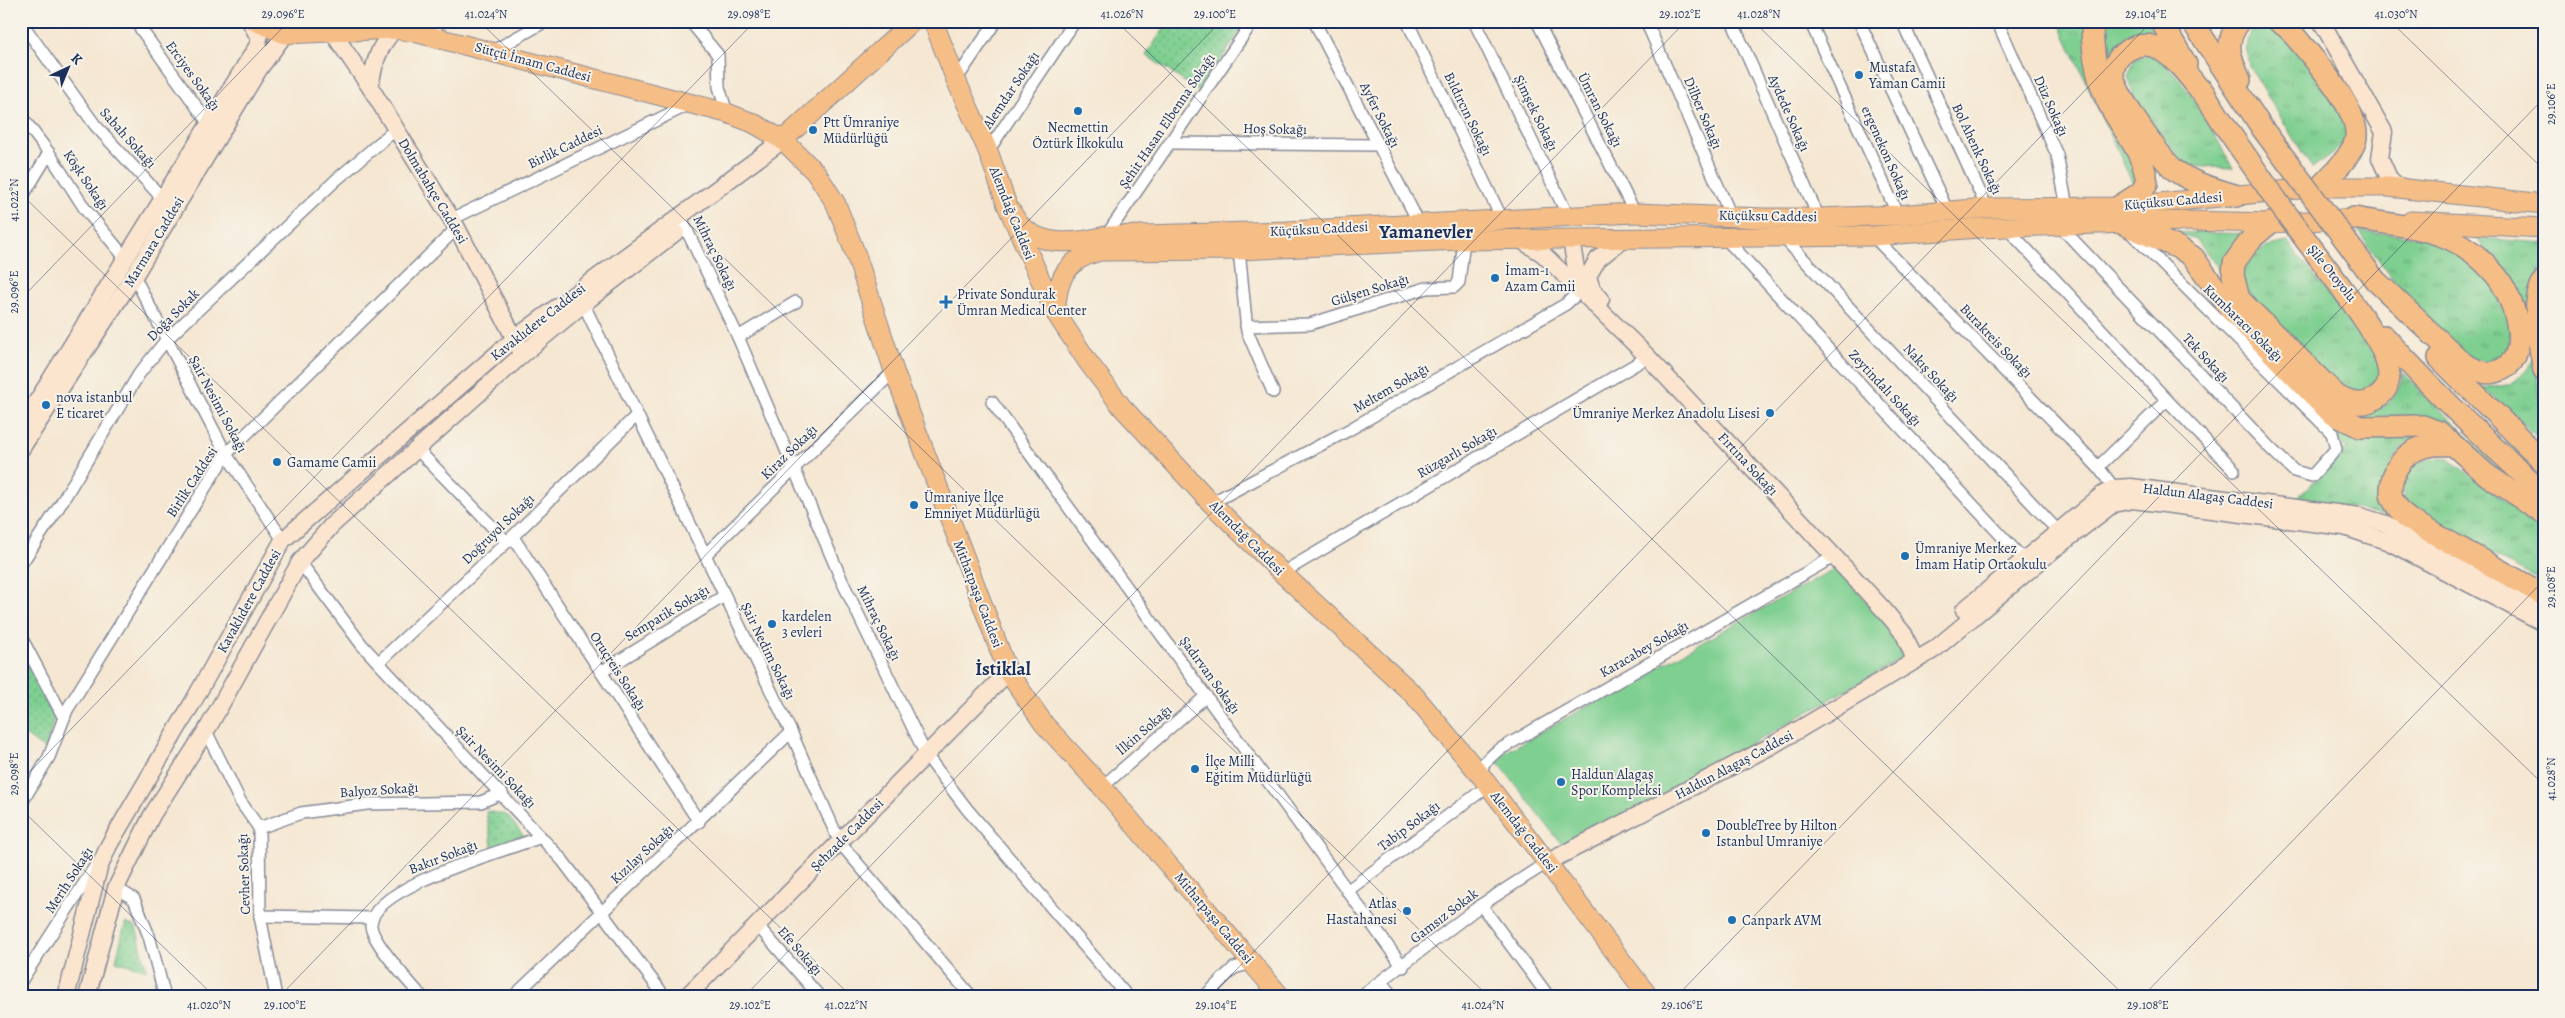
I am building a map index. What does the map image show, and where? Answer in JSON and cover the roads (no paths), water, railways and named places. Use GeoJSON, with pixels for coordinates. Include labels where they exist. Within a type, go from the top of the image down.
{"type":"FeatureCollection","features":[{"type":"Feature","properties":{"kind":"highway"},"geometry":{"type":"LineString","coordinates":[[2092,21],[2097,78],[2110,107],[2146,169],[2147,184],[2119,215],[2193,257],[2232,311],[2331,413],[2360,427],[2423,426],[2439,432],[2487,474],[2544,513]]}},
{"type":"Feature","properties":{"kind":"highway","name":"Şile Otoyolu"},"geometry":{"type":"LineString","coordinates":[[2161,21],[2227,129],[2282,208],[2341,286],[2414,370],[2483,439],[2544,493]]}},
{"type":"Feature","properties":{"kind":"highway","name":"Şile Otoyolu"},"geometry":{"type":"LineString","coordinates":[[2192,21],[2262,128],[2375,280],[2429,347],[2544,462]]}},
{"type":"Feature","properties":{"kind":"highway"},"geometry":{"type":"LineString","coordinates":[[2240,21],[2231,33],[2229,46],[2233,63],[2262,128]]}},
{"type":"Feature","properties":{"kind":"highway"},"geometry":{"type":"LineString","coordinates":[[2278,21],[2289,29],[2340,94],[2357,130],[2355,142],[2348,155],[2320,187]]}},
{"type":"Feature","properties":{"kind":"highway"},"geometry":{"type":"LineString","coordinates":[[2209,101],[2176,63],[2159,49],[2149,44],[2129,49],[2117,60],[2113,73],[2117,91],[2164,160],[2188,178],[2237,196]]}},
{"type":"Feature","properties":{"kind":"highway"},"geometry":{"type":"LineString","coordinates":[[2354,218],[2435,235],[2451,240],[2472,253],[2495,274],[2509,299],[2518,323],[2519,350],[2511,364],[2503,369],[2492,373],[2479,372],[2464,364],[2375,280]]}},
{"type":"Feature","properties":{"kind":"highway"},"geometry":{"type":"LineString","coordinates":[[2270,224],[2252,238],[2234,263],[2232,275],[2239,299],[2337,396],[2355,403],[2368,403],[2379,397],[2388,386],[2391,375],[2388,358],[2341,286]]}},
{"type":"Feature","properties":{"kind":"highway"},"geometry":{"type":"LineString","coordinates":[[2544,280],[2538,299],[2537,314],[2544,370]]}},
{"type":"Feature","properties":{"kind":"highway"},"geometry":{"type":"LineString","coordinates":[[2453,445],[2428,446],[2409,454],[2396,467],[2391,494],[2398,509],[2408,519],[2544,594]]}},
{"type":"Feature","properties":{"kind":"main road","name":"Sütçü İmam Caddesi"},"geometry":{"type":"LineString","coordinates":[[255,21],[285,34],[395,29],[425,34],[727,113],[753,123],[783,140],[798,155]]}},
{"type":"Feature","properties":{"kind":"main road"},"geometry":{"type":"LineString","coordinates":[[783,140],[914,21]]}},
{"type":"Feature","properties":{"kind":"main road","name":"Alemdağ Caddesi"},"geometry":{"type":"LineString","coordinates":[[933,21],[956,80],[988,151],[1007,205],[1055,312],[1088,362],[1122,407],[1211,503],[1282,573],[1414,695],[1485,781],[1649,997]]}},
{"type":"Feature","properties":{"kind":"main road","name":"Mithatpaşa Caddesi"},"geometry":{"type":"LineString","coordinates":[[798,155],[817,174],[836,204],[856,255],[894,371],[1008,672],[1044,724],[1102,787],[1281,997]]}},
{"type":"Feature","properties":{"kind":"main road","name":"Küçüksu Caddesi"},"geometry":{"type":"LineString","coordinates":[[1007,205],[1020,226],[1039,237],[1057,242],[1080,243],[1106,236],[1287,231],[1420,232],[1464,240],[1726,239],[1873,236],[2059,225],[2237,196],[2320,187],[2388,187],[2544,204]]}},
{"type":"Feature","properties":{"kind":"main road","name":"Küçüksu Caddesi"},"geometry":{"type":"LineString","coordinates":[[1055,312],[1057,288],[1068,267],[1083,255],[1100,251],[1239,250],[1420,232],[1502,219],[1569,218],[1636,213],[1819,218],[1898,215],[1987,208],[2067,207],[2119,215],[2187,221],[2270,224],[2354,218],[2544,228]]}},
{"type":"Feature","properties":{"kind":"main road"},"geometry":{"type":"LineString","coordinates":[[1571,240],[1594,220],[1609,215]]}},
{"type":"Feature","properties":{"kind":"main road"},"geometry":{"type":"LineString","coordinates":[[1546,218],[1565,230],[1571,240]]}},
{"type":"Feature","properties":{"kind":"main road"},"geometry":{"type":"LineString","coordinates":[[1569,218],[1571,240]]}},
{"type":"Feature","properties":{"kind":"street","name":"Erciyes Sokağı"},"geometry":{"type":"LineString","coordinates":[[135,21],[209,124]]}},
{"type":"Feature","properties":{"kind":"street","name":"Marmara Caddesi"},"geometry":{"type":"LineString","coordinates":[[21,427],[127,260],[162,198],[258,46],[259,38],[250,21]]}},
{"type":"Feature","properties":{"kind":"street","name":"Marmara Caddesi"},"geometry":{"type":"LineString","coordinates":[[21,449],[134,276],[259,69],[285,34],[300,21]]}},
{"type":"Feature","properties":{"kind":"street"},"geometry":{"type":"LineString","coordinates":[[425,34],[442,21]]}},
{"type":"Feature","properties":{"kind":"street"},"geometry":{"type":"LineString","coordinates":[[493,51],[546,21]]}},
{"type":"Feature","properties":{"kind":"street"},"geometry":{"type":"LineString","coordinates":[[690,21],[718,56],[719,87],[727,113]]}},
{"type":"Feature","properties":{"kind":"street"},"geometry":{"type":"LineString","coordinates":[[956,80],[996,21]]}},
{"type":"Feature","properties":{"kind":"street","name":"Alemdar Sokağı"},"geometry":{"type":"LineString","coordinates":[[988,151],[1075,21]]}},
{"type":"Feature","properties":{"kind":"street","name":"Şehit Hasan Elbenna Sokağı"},"geometry":{"type":"LineString","coordinates":[[1106,236],[1172,143],[1253,21]]}},
{"type":"Feature","properties":{"kind":"street","name":"Ayfer Sokağı"},"geometry":{"type":"LineString","coordinates":[[1314,21],[1378,145],[1420,232]]}},
{"type":"Feature","properties":{"kind":"street","name":"Bıldırcın Sokağı"},"geometry":{"type":"LineString","coordinates":[[1407,21],[1502,219]]}},
{"type":"Feature","properties":{"kind":"street","name":"Şimşek Sokağı"},"geometry":{"type":"LineString","coordinates":[[1474,21],[1569,218]]}},
{"type":"Feature","properties":{"kind":"street","name":"Ümran Sokağı"},"geometry":{"type":"LineString","coordinates":[[1537,21],[1636,213]]}},
{"type":"Feature","properties":{"kind":"street","name":"Dilber Sokağı"},"geometry":{"type":"LineString","coordinates":[[1646,21],[1731,216]]}},
{"type":"Feature","properties":{"kind":"street","name":"Aydede Sokağı"},"geometry":{"type":"LineString","coordinates":[[1732,21],[1819,218]]}},
{"type":"Feature","properties":{"kind":"street","name":"ergenekon Sokağı"},"geometry":{"type":"LineString","coordinates":[[1810,21],[1898,215]]}},
{"type":"Feature","properties":{"kind":"street"},"geometry":{"type":"LineString","coordinates":[[1859,21],[1948,212],[1954,230]]}},
{"type":"Feature","properties":{"kind":"street","name":"Bol Ahenk Sokağı"},"geometry":{"type":"LineString","coordinates":[[1902,21],[1987,208]]}},
{"type":"Feature","properties":{"kind":"street","name":"Düz Sokağı"},"geometry":{"type":"LineString","coordinates":[[1997,21],[2057,155],[2067,207]]}},
{"type":"Feature","properties":{"kind":"street"},"geometry":{"type":"LineString","coordinates":[[2313,21],[2324,28],[2384,132],[2384,143],[2380,158],[2389,178],[2396,185],[2416,190]]}},
{"type":"Feature","properties":{"kind":"street","name":"Sabah Sokağı"},"geometry":{"type":"LineString","coordinates":[[21,22],[95,125],[162,198]]}},
{"type":"Feature","properties":{"kind":"street"},"geometry":{"type":"LineString","coordinates":[[370,87],[375,60],[385,40],[395,29]]}},
{"type":"Feature","properties":{"kind":"street","name":"Dolmabahçe Caddesi"},"geometry":{"type":"LineString","coordinates":[[333,32],[370,87],[455,223],[523,354]]}},
{"type":"Feature","properties":{"kind":"street","name":"Birlik Caddesi"},"geometry":{"type":"LineString","coordinates":[[21,804],[50,757],[67,710],[226,454],[455,223],[691,103]]}},
{"type":"Feature","properties":{"kind":"street","name":"Köşk Sokağı"},"geometry":{"type":"LineString","coordinates":[[21,116],[49,153],[85,209],[127,260]]}},
{"type":"Feature","properties":{"kind":"street","name":"Doğa Sokak"},"geometry":{"type":"LineString","coordinates":[[21,564],[57,510],[139,374],[167,339],[336,180],[396,129]]}},
{"type":"Feature","properties":{"kind":"street","name":"Kavaklıdere Caddesi"},"geometry":{"type":"LineString","coordinates":[[66,997],[95,885],[109,844],[193,702],[284,540],[514,339],[580,297],[683,220],[783,140]]}},
{"type":"Feature","properties":{"kind":"street","name":"Hoş Sokağı"},"geometry":{"type":"LineString","coordinates":[[1172,143],[1378,145]]}},
{"type":"Feature","properties":{"kind":"street"},"geometry":{"type":"LineString","coordinates":[[21,199],[49,153]]}},
{"type":"Feature","properties":{"kind":"street","name":"Kavaklıdere Caddesi"},"geometry":{"type":"LineString","coordinates":[[683,220],[779,155],[790,153],[798,155]]}},
{"type":"Feature","properties":{"kind":"street","name":"Kumbaracı Sokağı"},"geometry":{"type":"LineString","coordinates":[[2119,215],[2332,433],[2336,449]]}},
{"type":"Feature","properties":{"kind":"street","name":"Mihraç Sokağı"},"geometry":{"type":"LineString","coordinates":[[683,220],[738,337],[842,581],[926,755],[967,809],[1128,997]]}},
{"type":"Feature","properties":{"kind":"street","name":"Tek Sokağı"},"geometry":{"type":"LineString","coordinates":[[2059,225],[2294,471],[2312,476],[2336,449]]}},
{"type":"Feature","properties":{"kind":"street"},"geometry":{"type":"LineString","coordinates":[[2006,227],[2234,470]]}},
{"type":"Feature","properties":{"kind":"street","name":"Burakreis Sokağı"},"geometry":{"type":"LineString","coordinates":[[1873,236],[2098,467],[2114,488]]}},
{"type":"Feature","properties":{"kind":"street","name":"Nakış Sokağı"},"geometry":{"type":"LineString","coordinates":[[1783,237],[2057,530]]}},
{"type":"Feature","properties":{"kind":"street","name":"Fırtına Sokağı"},"geometry":{"type":"LineString","coordinates":[[1519,239],[1533,246],[1648,357],[1835,556],[1904,634],[1915,660]]}},
{"type":"Feature","properties":{"kind":"street"},"geometry":{"type":"LineString","coordinates":[[1623,239],[1605,252],[1592,267],[1588,276],[1589,283],[1592,290],[1632,331],[1648,357]]}},
{"type":"Feature","properties":{"kind":"street","name":"Zeytindalı Sokağı"},"geometry":{"type":"LineString","coordinates":[[1726,239],[2023,559]]}},
{"type":"Feature","properties":{"kind":"street","name":"Gülşen Sokağı"},"geometry":{"type":"LineString","coordinates":[[1246,326],[1310,324],[1426,288],[1454,287],[1459,282],[1464,240]]}},
{"type":"Feature","properties":{"kind":"street"},"geometry":{"type":"LineString","coordinates":[[1567,278],[1564,260],[1566,246],[1571,240]]}},
{"type":"Feature","properties":{"kind":"street"},"geometry":{"type":"LineString","coordinates":[[1571,240],[1580,290]]}},
{"type":"Feature","properties":{"kind":"street"},"geometry":{"type":"LineString","coordinates":[[1239,250],[1246,326],[1273,392]]}},
{"type":"Feature","properties":{"kind":"street"},"geometry":{"type":"LineString","coordinates":[[127,260],[134,276]]}},
{"type":"Feature","properties":{"kind":"street","name":"Şair Nesimi Sokağı"},"geometry":{"type":"LineString","coordinates":[[134,276],[226,454],[284,540]]}},
{"type":"Feature","properties":{"kind":"street","name":"Meltem Sokağı"},"geometry":{"type":"LineString","coordinates":[[1211,503],[1355,426],[1566,304],[1580,290]]}},
{"type":"Feature","properties":{"kind":"street","name":"Kavaklıdere Caddesi"},"geometry":{"type":"LineString","coordinates":[[87,997],[116,888],[132,855],[152,815],[206,731],[300,562],[332,525],[523,354],[580,297]]}},
{"type":"Feature","properties":{"kind":"street","name":"Şair Nedim Sokağı"},"geometry":{"type":"LineString","coordinates":[[580,297],[791,732],[840,843],[972,997]]}},
{"type":"Feature","properties":{"kind":"street"},"geometry":{"type":"LineString","coordinates":[[738,337],[796,302]]}},
{"type":"Feature","properties":{"kind":"street","name":"Rüzgarlı Sokağı"},"geometry":{"type":"LineString","coordinates":[[1282,573],[1648,357]]}},
{"type":"Feature","properties":{"kind":"street","name":"Kiraz Sokağı"},"geometry":{"type":"LineString","coordinates":[[705,555],[894,371]]}},
{"type":"Feature","properties":{"kind":"street"},"geometry":{"type":"LineString","coordinates":[[2098,467],[2167,400]]}},
{"type":"Feature","properties":{"kind":"street","name":"Şadırvan Sokağı"},"geometry":{"type":"LineString","coordinates":[[992,402],[1402,966]]}},
{"type":"Feature","properties":{"kind":"street","name":"Doğruyol Sokağı"},"geometry":{"type":"LineString","coordinates":[[379,662],[510,540],[637,415]]}},
{"type":"Feature","properties":{"kind":"street","name":"Oruçreis Sokağı"},"geometry":{"type":"LineString","coordinates":[[416,448],[510,540],[601,672],[699,822]]}},
{"type":"Feature","properties":{"kind":"street","name":"Haldun Alagaş Caddesi"},"geometry":{"type":"LineString","coordinates":[[1915,660],[1931,639],[2023,559],[2057,530],[2114,488],[2131,487],[2360,516],[2386,524],[2544,608]]}},
{"type":"Feature","properties":{"kind":"street","name":"Haldun Alagaş Caddesi"},"geometry":{"type":"LineString","coordinates":[[1548,862],[1771,746],[1936,648],[2052,550],[2113,504],[2133,500],[2344,527],[2389,542],[2544,623]]}},
{"type":"Feature","properties":{"kind":"street"},"geometry":{"type":"LineString","coordinates":[[284,540],[300,562]]}},
{"type":"Feature","properties":{"kind":"street","name":"Karacabey Sokağı"},"geometry":{"type":"LineString","coordinates":[[1485,781],[1483,764],[1497,751],[1835,556]]}},
{"type":"Feature","properties":{"kind":"street","name":"Şair Nesimi Sokağı"},"geometry":{"type":"LineString","coordinates":[[300,562],[362,645],[427,717],[502,793],[563,861],[665,997]]}},
{"type":"Feature","properties":{"kind":"street","name":"Sempatik Sokağı"},"geometry":{"type":"LineString","coordinates":[[601,672],[724,596]]}},
{"type":"Feature","properties":{"kind":"street"},"geometry":{"type":"LineString","coordinates":[[21,637],[64,718]]}},
{"type":"Feature","properties":{"kind":"street","name":"Şehzade Caddesi"},"geometry":{"type":"LineString","coordinates":[[686,997],[1008,672]]}},
{"type":"Feature","properties":{"kind":"street","name":"İlkin Sokağı"},"geometry":{"type":"LineString","coordinates":[[1102,787],[1206,696]]}},
{"type":"Feature","properties":{"kind":"street","name":"Cevher Sokağı"},"geometry":{"type":"LineString","coordinates":[[206,731],[240,801],[259,828],[260,916],[276,997]]}},
{"type":"Feature","properties":{"kind":"street","name":"Kızılay Sokağı"},"geometry":{"type":"LineString","coordinates":[[513,997],[601,912],[699,822],[791,732]]}},
{"type":"Feature","properties":{"kind":"street","name":"Tabip Sokağı"},"geometry":{"type":"LineString","coordinates":[[1347,890],[1485,781]]}},
{"type":"Feature","properties":{"kind":"street","name":"Balyoz Sokağı"},"geometry":{"type":"LineString","coordinates":[[259,828],[301,813],[367,804],[481,802],[502,793]]}},
{"type":"Feature","properties":{"kind":"street","name":"Bakır Sokağı"},"geometry":{"type":"LineString","coordinates":[[372,918],[381,904],[405,888],[438,873],[541,837]]}},
{"type":"Feature","properties":{"kind":"street"},"geometry":{"type":"LineString","coordinates":[[109,844],[132,855]]}},
{"type":"Feature","properties":{"kind":"street","name":"Merih Sokağı"},"geometry":{"type":"LineString","coordinates":[[21,981],[109,844]]}},
{"type":"Feature","properties":{"kind":"street","name":"Gamsız Sokak"},"geometry":{"type":"LineString","coordinates":[[1360,997],[1482,905],[1548,862]]}},
{"type":"Feature","properties":{"kind":"street"},"geometry":{"type":"LineString","coordinates":[[95,885],[116,888],[134,899],[149,936],[165,997]]}},
{"type":"Feature","properties":{"kind":"street"},"geometry":{"type":"LineString","coordinates":[[1482,905],[1549,997]]}},
{"type":"Feature","properties":{"kind":"street"},"geometry":{"type":"LineString","coordinates":[[260,916],[372,918],[373,934],[422,997]]}},
{"type":"Feature","properties":{"kind":"street","name":"Efe Sokağı"},"geometry":{"type":"LineString","coordinates":[[758,926],[820,997]]}},
{"type":"Feature","properties":{"kind":"street"},"geometry":{"type":"LineString","coordinates":[[1204,997],[1234,968],[1252,963]]}},
{"type":"Feature","properties":{"kind":"street"},"geometry":{"type":"LineString","coordinates":[[1381,982],[1393,997]]}},
{"type":"Feature","properties":{"kind":"place","name":"Mustafa Yaman Camii"},"geometry":{"type":"Point","coordinates":[1859,75]}},
{"type":"Feature","properties":{"kind":"place","name":"Necmettin Öztürk İlkokulu"},"geometry":{"type":"Point","coordinates":[1078,111]}},
{"type":"Feature","properties":{"kind":"place","name":"Ptt Ümraniye Müdürlüğü"},"geometry":{"type":"Point","coordinates":[813,130]}},
{"type":"Feature","properties":{"kind":"place","name":"İmam-ı Azam Camii"},"geometry":{"type":"Point","coordinates":[1495,278]}},
{"type":"Feature","properties":{"kind":"place","name":"Private Sondurak Ümran Medical Center"},"geometry":{"type":"Point","coordinates":[946,302]}},
{"type":"Feature","properties":{"kind":"place","name":"nova istanbul E ticaret"},"geometry":{"type":"Point","coordinates":[46,405]}},
{"type":"Feature","properties":{"kind":"place","name":"Ümraniye Merkez Anadolu Lisesi"},"geometry":{"type":"Point","coordinates":[1770,413]}},
{"type":"Feature","properties":{"kind":"place","name":"Gamame Camii"},"geometry":{"type":"Point","coordinates":[277,462]}},
{"type":"Feature","properties":{"kind":"place","name":"Ümraniye İlçe Emniyet Müdürlüğü"},"geometry":{"type":"Point","coordinates":[914,505]}},
{"type":"Feature","properties":{"kind":"place","name":"Ümraniye Merkez İmam Hatip Ortaokulu"},"geometry":{"type":"Point","coordinates":[1905,556]}},
{"type":"Feature","properties":{"kind":"place","name":"kardelen 3 evleri"},"geometry":{"type":"Point","coordinates":[772,624]}},
{"type":"Feature","properties":{"kind":"place","name":"İlçe Milli Eğitim Müdürlüğü"},"geometry":{"type":"Point","coordinates":[1195,769]}},
{"type":"Feature","properties":{"kind":"place","name":"Haldun Alagaş Spor Kompleksi"},"geometry":{"type":"Point","coordinates":[1561,782]}},
{"type":"Feature","properties":{"kind":"place","name":"DoubleTree by Hilton Istanbul Umraniye"},"geometry":{"type":"Point","coordinates":[1706,833]}},
{"type":"Feature","properties":{"kind":"place","name":"Atlas Hastahanesi"},"geometry":{"type":"Point","coordinates":[1407,911]}},
{"type":"Feature","properties":{"kind":"place","name":"Canpark AVM"},"geometry":{"type":"Point","coordinates":[1732,920]}},
{"type":"Feature","properties":{"kind":"district","name":"Yamanevler"},"geometry":{"type":"Point","coordinates":[1426,232]}},
{"type":"Feature","properties":{"kind":"district","name":"İstiklal"},"geometry":{"type":"Point","coordinates":[1003,669]}}]}
